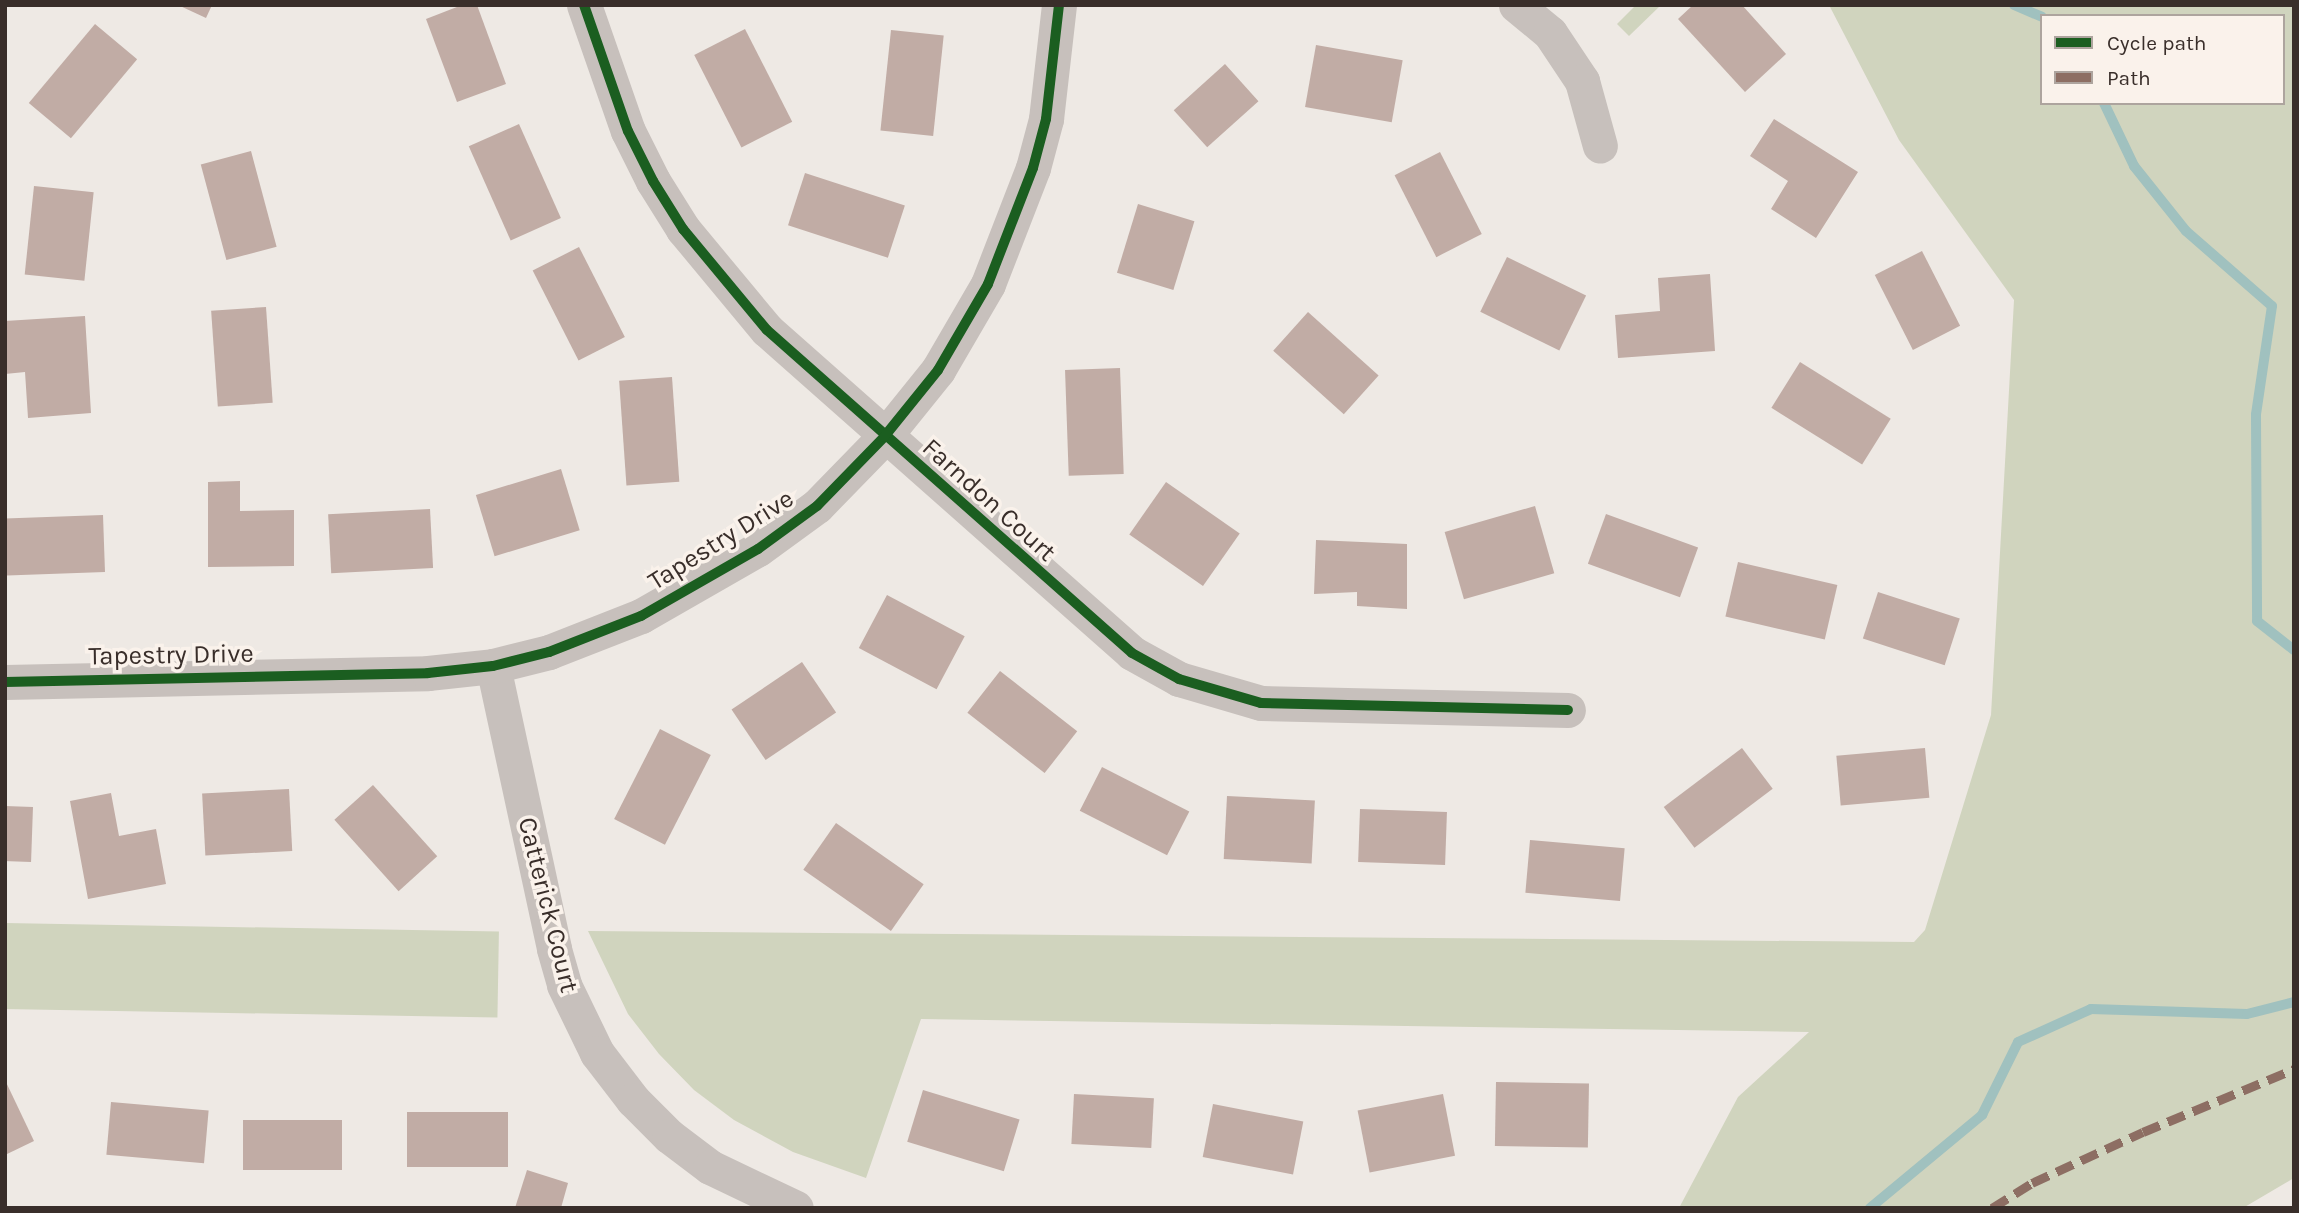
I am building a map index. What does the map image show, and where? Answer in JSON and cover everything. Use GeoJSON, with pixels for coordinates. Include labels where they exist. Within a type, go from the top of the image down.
{"type":"FeatureCollection","features":[{"type":"Feature","properties":{"kind":"street","name":"Farndon Court"},"geometry":{"type":"LineString","coordinates":[[584,5],[628,131],[683,229],[768,330],[1101,630],[1179,679],[1261,703],[1568,710]]}},
{"type":"Feature","properties":{"kind":"street","name":"Tapestry Drive"},"geometry":{"type":"LineString","coordinates":[[5,682],[428,673],[493,666],[595,634],[704,584],[817,506],[884,437],[938,370],[988,284],[1018,212],[1046,119],[1059,5]]}},
{"type":"Feature","properties":{"kind":"street"},"geometry":{"type":"LineString","coordinates":[[1516,5],[1549,33],[1583,81],[1600,146]]}},
{"type":"Feature","properties":{"kind":"street","name":"Catterick Court"},"geometry":{"type":"LineString","coordinates":[[493,666],[554,949],[564,985],[597,1053],[633,1100],[669,1136],[709,1167],[796,1208]]}},
{"type":"Feature","properties":{"kind":"green space"},"geometry":{"type":"Polygon","coordinates":[[[1636,5],[1661,5],[1629,36],[1617,24],[1636,5]]]}},
{"type":"Feature","properties":{"kind":"green space"},"geometry":{"type":"Polygon","coordinates":[[[1829,5],[2294,5],[2294,1178],[2243,1208],[1679,1208],[1738,1097],[1809,1032],[921,1019],[866,1178],[793,1152],[734,1120],[694,1090],[659,1054],[628,1014],[588,931],[1914,942],[1925,930],[1991,715],[2014,300],[1899,140],[1829,5]]]}},
{"type":"Feature","properties":{"kind":"green space"},"geometry":{"type":"Polygon","coordinates":[[[5,923],[499,932],[497,1018],[5,1009],[5,923]]]}},
{"type":"Feature","properties":{"kind":"building"},"geometry":{"type":"Polygon","coordinates":[[[178,5],[212,5],[206,18],[178,5]]]}},
{"type":"Feature","properties":{"kind":"building"},"geometry":{"type":"Polygon","coordinates":[[[462,5],[477,5],[506,84],[457,102],[426,19],[462,5]]]}},
{"type":"Feature","properties":{"kind":"building"},"geometry":{"type":"Polygon","coordinates":[[[1693,5],[1742,5],[1786,54],[1745,92],[1678,19],[1693,5]]]}},
{"type":"Feature","properties":{"kind":"building"},"geometry":{"type":"Polygon","coordinates":[[[95,24],[137,59],[71,138],[29,103],[95,24]]]}},
{"type":"Feature","properties":{"kind":"building"},"geometry":{"type":"Polygon","coordinates":[[[745,29],[792,122],[741,148],[694,55],[745,29]]]}},
{"type":"Feature","properties":{"kind":"building"},"geometry":{"type":"Polygon","coordinates":[[[891,30],[944,36],[933,136],[880,130],[891,30]]]}},
{"type":"Feature","properties":{"kind":"building"},"geometry":{"type":"Polygon","coordinates":[[[1316,45],[1403,60],[1392,122],[1305,107],[1316,45]]]}},
{"type":"Feature","properties":{"kind":"building"},"geometry":{"type":"Polygon","coordinates":[[[1225,64],[1258,101],[1207,147],[1174,110],[1225,64]]]}},
{"type":"Feature","properties":{"kind":"building"},"geometry":{"type":"Polygon","coordinates":[[[1774,119],[1858,172],[1816,238],[1771,209],[1788,181],[1750,156],[1774,119]]]}},
{"type":"Feature","properties":{"kind":"building"},"geometry":{"type":"Polygon","coordinates":[[[519,124],[561,218],[511,240],[469,146],[519,124]]]}},
{"type":"Feature","properties":{"kind":"building"},"geometry":{"type":"Polygon","coordinates":[[[251,151],[277,247],[226,260],[201,164],[251,151]]]}},
{"type":"Feature","properties":{"kind":"building"},"geometry":{"type":"Polygon","coordinates":[[[1440,152],[1482,234],[1436,257],[1395,175],[1440,152]]]}},
{"type":"Feature","properties":{"kind":"building"},"geometry":{"type":"Polygon","coordinates":[[[805,173],[905,205],[888,258],[788,225],[805,173]]]}},
{"type":"Feature","properties":{"kind":"building"},"geometry":{"type":"Polygon","coordinates":[[[34,186],[94,192],[84,281],[25,275],[34,186]]]}},
{"type":"Feature","properties":{"kind":"building"},"geometry":{"type":"Polygon","coordinates":[[[1138,204],[1194,221],[1173,290],[1117,273],[1138,204]]]}},
{"type":"Feature","properties":{"kind":"building"},"geometry":{"type":"Polygon","coordinates":[[[579,247],[625,337],[579,361],[533,271],[579,247]]]}},
{"type":"Feature","properties":{"kind":"building"},"geometry":{"type":"Polygon","coordinates":[[[1922,251],[1960,326],[1913,350],[1875,275],[1922,251]]]}},
{"type":"Feature","properties":{"kind":"building"},"geometry":{"type":"Polygon","coordinates":[[[1507,257],[1586,296],[1559,350],[1480,312],[1507,257]]]}},
{"type":"Feature","properties":{"kind":"building"},"geometry":{"type":"Polygon","coordinates":[[[1710,274],[1715,351],[1618,358],[1615,315],[1660,311],[1658,278],[1710,274]]]}},
{"type":"Feature","properties":{"kind":"building"},"geometry":{"type":"Polygon","coordinates":[[[266,307],[273,403],[218,407],[211,311],[266,307]]]}},
{"type":"Feature","properties":{"kind":"building"},"geometry":{"type":"Polygon","coordinates":[[[1308,312],[1379,376],[1344,414],[1273,351],[1308,312]]]}},
{"type":"Feature","properties":{"kind":"building"},"geometry":{"type":"Polygon","coordinates":[[[85,316],[91,413],[28,418],[25,372],[5,374],[5,321],[85,316]]]}},
{"type":"Feature","properties":{"kind":"building"},"geometry":{"type":"Polygon","coordinates":[[[1800,362],[1891,419],[1862,464],[1771,408],[1800,362]]]}},
{"type":"Feature","properties":{"kind":"building"},"geometry":{"type":"Polygon","coordinates":[[[1120,368],[1124,474],[1069,476],[1065,370],[1120,368]]]}},
{"type":"Feature","properties":{"kind":"building"},"geometry":{"type":"Polygon","coordinates":[[[672,377],[679,482],[626,485],[619,381],[672,377]]]}},
{"type":"Feature","properties":{"kind":"building"},"geometry":{"type":"Polygon","coordinates":[[[561,469],[580,530],[495,556],[476,495],[561,469]]]}},
{"type":"Feature","properties":{"kind":"building"},"geometry":{"type":"Polygon","coordinates":[[[240,481],[240,511],[294,510],[294,566],[208,567],[208,482],[240,481]]]}},
{"type":"Feature","properties":{"kind":"building"},"geometry":{"type":"Polygon","coordinates":[[[1166,482],[1240,534],[1203,586],[1129,534],[1166,482]]]}},
{"type":"Feature","properties":{"kind":"building"},"geometry":{"type":"Polygon","coordinates":[[[1535,506],[1554,573],[1464,599],[1445,532],[1535,506]]]}},
{"type":"Feature","properties":{"kind":"building"},"geometry":{"type":"Polygon","coordinates":[[[430,509],[433,568],[331,573],[328,514],[430,509]]]}},
{"type":"Feature","properties":{"kind":"building"},"geometry":{"type":"Polygon","coordinates":[[[1606,514],[1698,548],[1680,597],[1588,564],[1606,514]]]}},
{"type":"Feature","properties":{"kind":"building"},"geometry":{"type":"Polygon","coordinates":[[[103,515],[105,572],[7,575],[5,518],[103,515]]]}},
{"type":"Feature","properties":{"kind":"building"},"geometry":{"type":"Polygon","coordinates":[[[1316,540],[1407,544],[1407,609],[1357,606],[1357,592],[1314,594],[1316,540]]]}},
{"type":"Feature","properties":{"kind":"building"},"geometry":{"type":"Polygon","coordinates":[[[1738,562],[1837,585],[1825,640],[1725,617],[1738,562]]]}},
{"type":"Feature","properties":{"kind":"building"},"geometry":{"type":"Polygon","coordinates":[[[1878,592],[1960,619],[1945,665],[1863,639],[1878,592]]]}},
{"type":"Feature","properties":{"kind":"building"},"geometry":{"type":"Polygon","coordinates":[[[887,595],[965,636],[937,689],[859,648],[887,595]]]}},
{"type":"Feature","properties":{"kind":"building"},"geometry":{"type":"Polygon","coordinates":[[[802,662],[836,713],[766,760],[732,710],[802,662]]]}},
{"type":"Feature","properties":{"kind":"building"},"geometry":{"type":"Polygon","coordinates":[[[1000,671],[1077,731],[1045,773],[967,713],[1000,671]]]}},
{"type":"Feature","properties":{"kind":"building"},"geometry":{"type":"Polygon","coordinates":[[[660,729],[711,755],[665,845],[614,819],[660,729]]]}},
{"type":"Feature","properties":{"kind":"building"},"geometry":{"type":"Polygon","coordinates":[[[1742,748],[1773,789],[1694,848],[1664,807],[1742,748]]]}},
{"type":"Feature","properties":{"kind":"building"},"geometry":{"type":"Polygon","coordinates":[[[1925,748],[1929,798],[1841,806],[1836,756],[1925,748]]]}},
{"type":"Feature","properties":{"kind":"building"},"geometry":{"type":"Polygon","coordinates":[[[1102,767],[1189,811],[1167,855],[1080,811],[1102,767]]]}},
{"type":"Feature","properties":{"kind":"building"},"geometry":{"type":"Polygon","coordinates":[[[373,785],[437,856],[399,891],[334,820],[373,785]]]}},
{"type":"Feature","properties":{"kind":"building"},"geometry":{"type":"Polygon","coordinates":[[[289,789],[292,851],[205,855],[202,794],[289,789]]]}},
{"type":"Feature","properties":{"kind":"building"},"geometry":{"type":"Polygon","coordinates":[[[111,793],[119,836],[156,829],[166,884],[88,899],[70,801],[111,793]]]}},
{"type":"Feature","properties":{"kind":"building"},"geometry":{"type":"Polygon","coordinates":[[[1227,796],[1315,801],[1312,864],[1224,859],[1227,796]]]}},
{"type":"Feature","properties":{"kind":"building"},"geometry":{"type":"Polygon","coordinates":[[[5,806],[33,807],[31,862],[5,861],[5,806]]]}},
{"type":"Feature","properties":{"kind":"building"},"geometry":{"type":"Polygon","coordinates":[[[1360,809],[1447,812],[1445,865],[1358,862],[1360,809]]]}},
{"type":"Feature","properties":{"kind":"building"},"geometry":{"type":"Polygon","coordinates":[[[836,823],[924,884],[891,931],[803,870],[836,823]]]}},
{"type":"Feature","properties":{"kind":"building"},"geometry":{"type":"Polygon","coordinates":[[[1530,840],[1625,848],[1620,901],[1525,893],[1530,840]]]}},
{"type":"Feature","properties":{"kind":"building"},"geometry":{"type":"Polygon","coordinates":[[[5,1080],[34,1141],[5,1155],[5,1080]]]}},
{"type":"Feature","properties":{"kind":"building"},"geometry":{"type":"Polygon","coordinates":[[[1496,1082],[1589,1084],[1588,1148],[1495,1146],[1496,1082]]]}},
{"type":"Feature","properties":{"kind":"building"},"geometry":{"type":"Polygon","coordinates":[[[923,1090],[1020,1120],[1004,1171],[907,1142],[923,1090]]]}},
{"type":"Feature","properties":{"kind":"building"},"geometry":{"type":"Polygon","coordinates":[[[1074,1094],[1154,1098],[1151,1148],[1071,1144],[1074,1094]]]}},
{"type":"Feature","properties":{"kind":"building"},"geometry":{"type":"Polygon","coordinates":[[[1443,1094],[1455,1156],[1370,1172],[1358,1111],[1443,1094]]]}},
{"type":"Feature","properties":{"kind":"building"},"geometry":{"type":"Polygon","coordinates":[[[111,1102],[209,1111],[204,1163],[106,1155],[111,1102]]]}},
{"type":"Feature","properties":{"kind":"building"},"geometry":{"type":"Polygon","coordinates":[[[1213,1104],[1303,1122],[1293,1175],[1203,1157],[1213,1104]]]}},
{"type":"Feature","properties":{"kind":"building"},"geometry":{"type":"Polygon","coordinates":[[[407,1112],[508,1112],[508,1167],[407,1167],[407,1112]]]}},
{"type":"Feature","properties":{"kind":"building"},"geometry":{"type":"Polygon","coordinates":[[[243,1120],[342,1120],[342,1170],[243,1170],[243,1120]]]}},
{"type":"Feature","properties":{"kind":"building"},"geometry":{"type":"Polygon","coordinates":[[[527,1170],[568,1183],[561,1208],[515,1208],[527,1170]]]}},
{"type":"Feature","properties":{"kind":"waterway"},"geometry":{"type":"LineString","coordinates":[[2014,5],[2040,16]]}},
{"type":"Feature","properties":{"kind":"waterway"},"geometry":{"type":"LineString","coordinates":[[2105,105],[2134,166],[2186,231],[2272,306],[2256,415],[2257,621],[2294,650]]}},
{"type":"Feature","properties":{"kind":"waterway"},"geometry":{"type":"LineString","coordinates":[[1870,1208],[1982,1115],[2018,1042],[2091,1009],[2247,1014],[2294,1002]]}},
{"type":"Feature","properties":{"kind":"marked path"},"geometry":{"type":"LineString","coordinates":[[1992,1208],[2032,1183],[2143,1132],[2294,1069]]}},
{"type":"Feature","properties":{"kind":"cycle path"},"geometry":{"type":"LineString","coordinates":[[584,5],[628,131],[653,181],[683,229],[767,330],[1132,653],[1179,679],[1261,703],[1568,710]]}},
{"type":"Feature","properties":{"kind":"cycle path"},"geometry":{"type":"LineString","coordinates":[[5,682],[428,673],[493,666],[549,652],[641,616],[758,549],[817,506],[884,437],[938,370],[988,284],[1033,168],[1046,119],[1059,5]]}}]}
